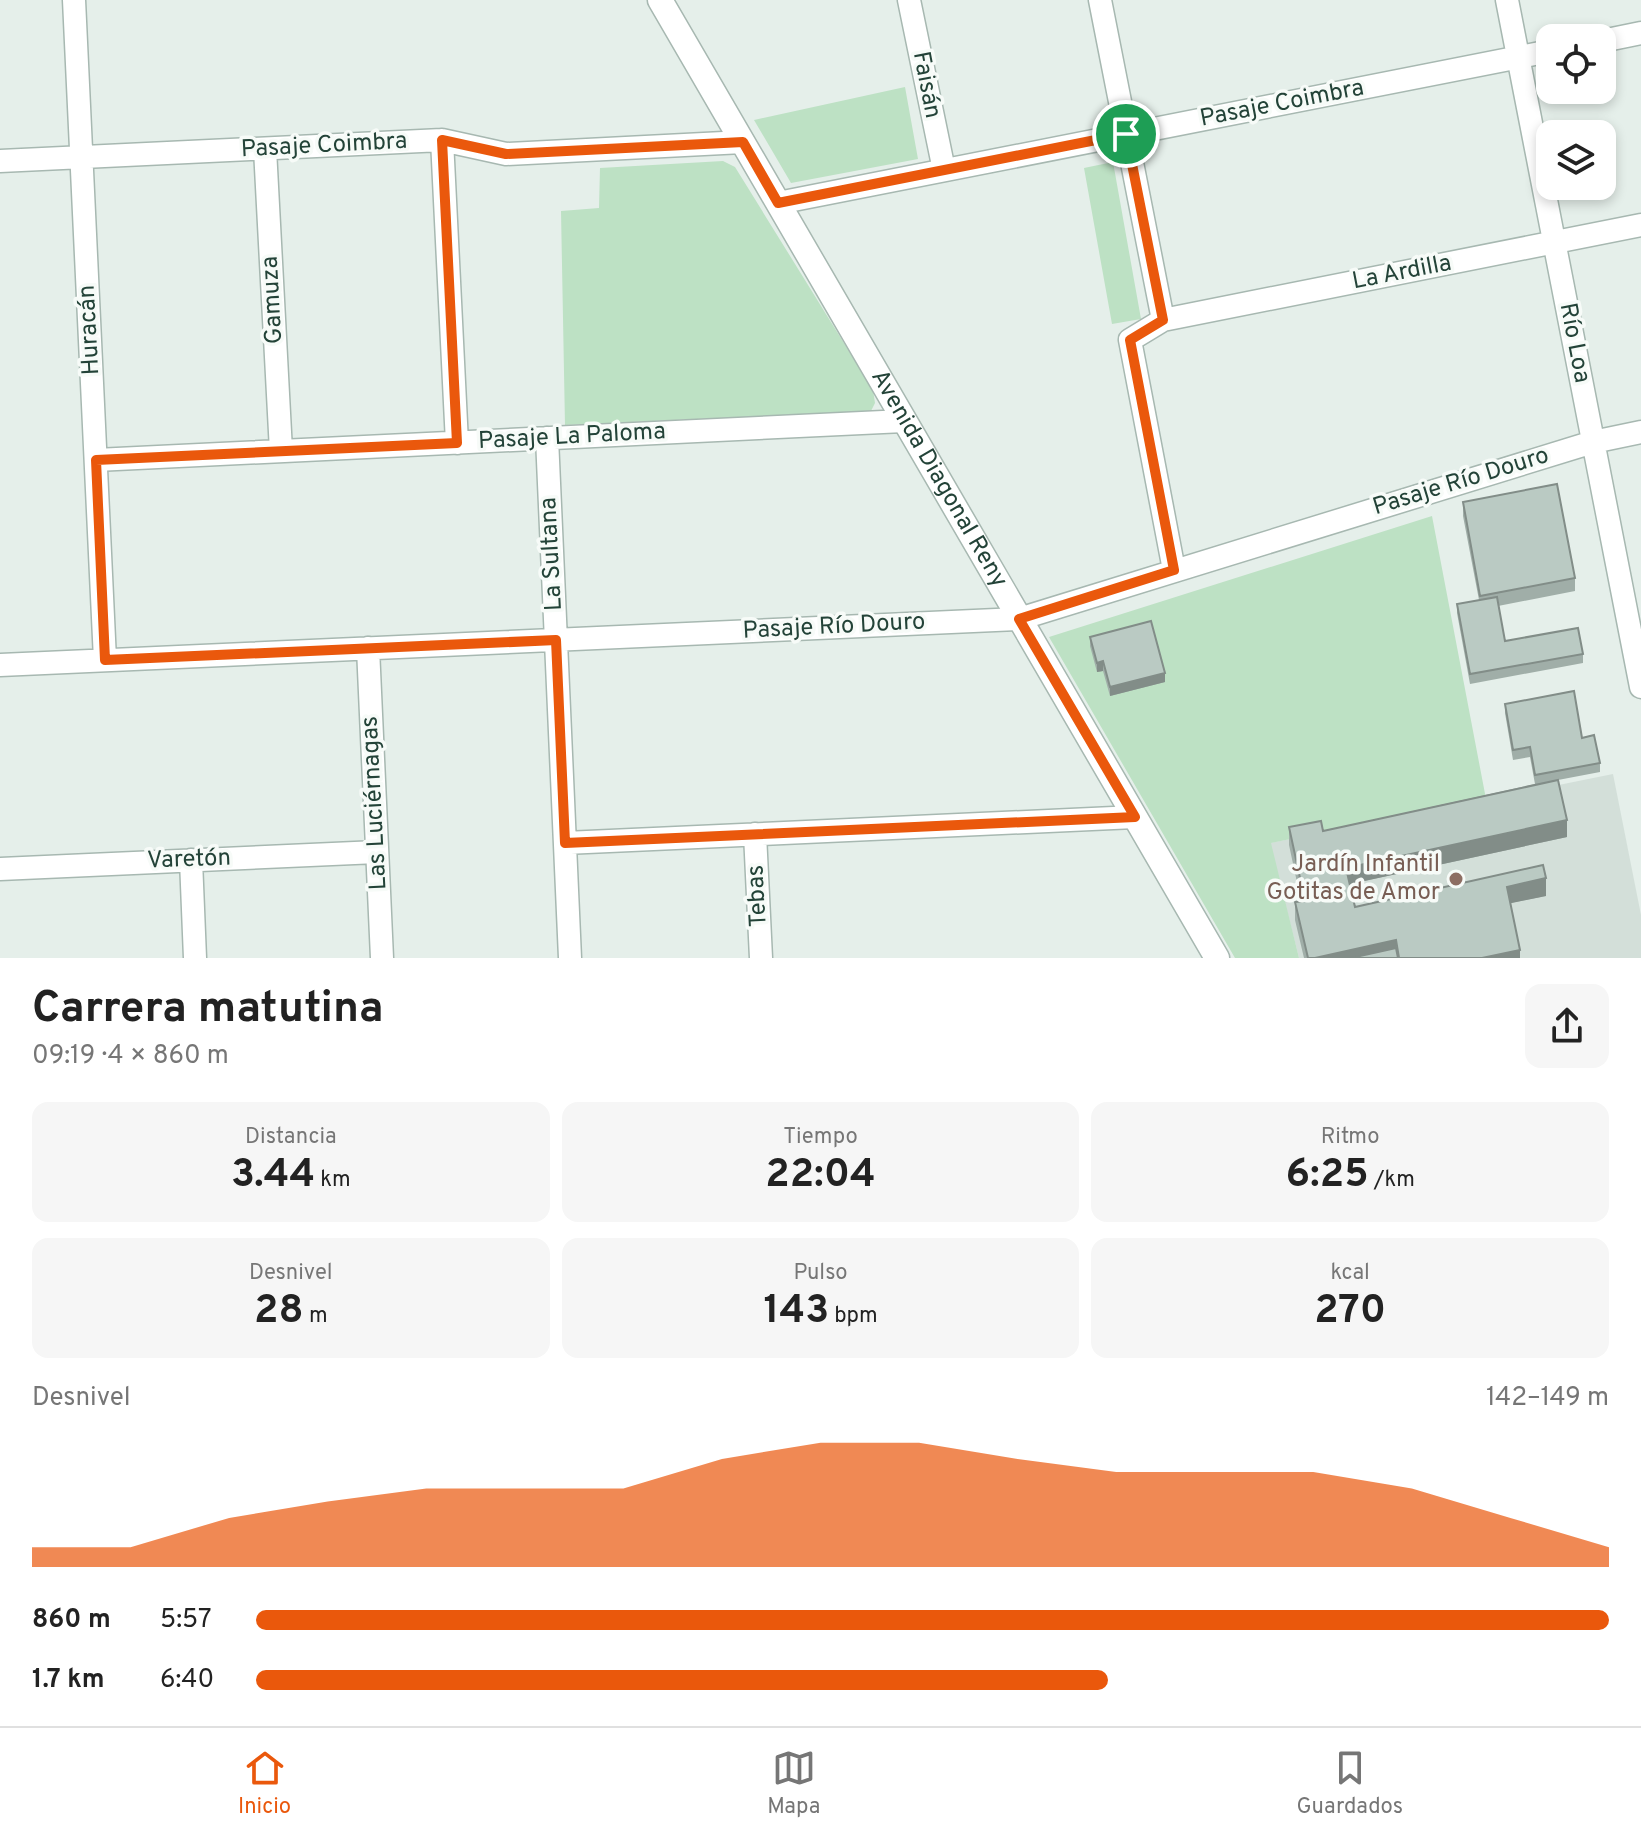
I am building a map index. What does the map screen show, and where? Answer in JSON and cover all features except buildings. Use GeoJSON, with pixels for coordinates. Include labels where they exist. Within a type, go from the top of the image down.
{"type":"FeatureCollection","features":[{"type":"Feature","properties":{"kind":"street","name":"Huracán"},"geometry":{"type":"LineString","coordinates":[[74,0],[105,660]]}},
{"type":"Feature","properties":{"kind":"street","name":"Avenida Diagonal Reny"},"geometry":{"type":"LineString","coordinates":[[660,0],[1217,958]]}},
{"type":"Feature","properties":{"kind":"street","name":"Faisán"},"geometry":{"type":"LineString","coordinates":[[909,0],[944,170]]}},
{"type":"Feature","properties":{"kind":"street"},"geometry":{"type":"LineString","coordinates":[[1100,0],[1163,320],[1130,340],[1174,570]]}},
{"type":"Feature","properties":{"kind":"street","name":"Río Loa"},"geometry":{"type":"LineString","coordinates":[[1507,0],[1593,442],[1637,641],[1641,687]]}},
{"type":"Feature","properties":{"kind":"street"},"geometry":{"type":"LineString","coordinates":[[1616,38],[1641,33]]}},
{"type":"Feature","properties":{"kind":"street","name":"Pasaje Coimbra"},"geometry":{"type":"LineString","coordinates":[[778,203],[1536,54]]}},
{"type":"Feature","properties":{"kind":"street","name":"Pasaje Coimbra"},"geometry":{"type":"LineString","coordinates":[[0,161],[442,140],[506,154],[743,142]]}},
{"type":"Feature","properties":{"kind":"street"},"geometry":{"type":"LineString","coordinates":[[442,140],[457,443]]}},
{"type":"Feature","properties":{"kind":"street","name":"Gamuza"},"geometry":{"type":"LineString","coordinates":[[265,149],[281,451]]}},
{"type":"Feature","properties":{"kind":"street","name":"La Ardilla"},"geometry":{"type":"LineString","coordinates":[[1163,320],[1641,225]]}},
{"type":"Feature","properties":{"kind":"street","name":"Pasaje La Paloma"},"geometry":{"type":"LineString","coordinates":[[96,460],[904,421]]}},
{"type":"Feature","properties":{"kind":"street","name":"Pasaje Río Douro"},"geometry":{"type":"LineString","coordinates":[[0,665],[1019,619],[1593,442],[1641,432]]}},
{"type":"Feature","properties":{"kind":"street","name":"La Sultana"},"geometry":{"type":"LineString","coordinates":[[547,438],[570,958]]}},
{"type":"Feature","properties":{"kind":"street","name":"Las Luciérnagas"},"geometry":{"type":"LineString","coordinates":[[368,648],[382,958]]}},
{"type":"Feature","properties":{"kind":"street"},"geometry":{"type":"LineString","coordinates":[[565,843],[1135,817]]}},
{"type":"Feature","properties":{"kind":"street","name":"Tebas"},"geometry":{"type":"LineString","coordinates":[[755,834],[761,958]]}},
{"type":"Feature","properties":{"kind":"street","name":"Varetón"},"geometry":{"type":"LineString","coordinates":[[0,869],[377,852]]}},
{"type":"Feature","properties":{"kind":"street"},"geometry":{"type":"LineString","coordinates":[[191,860],[195,958]]}},
{"type":"Feature","properties":{"kind":"shaded area","name":"Jardín Infantil Gotitas de Amor"},"geometry":{"type":"Polygon","coordinates":[[[1613,774],[1641,915],[1641,958],[1299,958],[1270,843],[1613,774]]]}},
{"type":"Feature","properties":{"kind":"green space"},"geometry":{"type":"Polygon","coordinates":[[[905,87],[918,159],[791,183],[754,120],[905,87]]]}},
{"type":"Feature","properties":{"kind":"green space"},"geometry":{"type":"Polygon","coordinates":[[[723,161],[735,167],[873,390],[875,403],[871,411],[565,425],[561,211],[599,208],[600,168],[723,161]]]}},
{"type":"Feature","properties":{"kind":"green space"},"geometry":{"type":"Polygon","coordinates":[[[1113,162],[1141,319],[1112,324],[1084,168],[1113,162]]]}},
{"type":"Feature","properties":{"kind":"green space"},"geometry":{"type":"Polygon","coordinates":[[[1432,516],[1486,799],[1271,843],[1299,958],[1235,958],[1049,637],[1432,516]]]}},
{"type":"Feature","properties":{"kind":"place","name":"Jardín Infantil Gotitas de Amor"},"geometry":{"type":"Point","coordinates":[1456,879]}},
{"type":"Feature","properties":{"kind":"route"},"geometry":{"type":"LineString","coordinates":[[1126,134],[1163,320],[1130,340],[1174,570],[1019,619],[1135,817],[565,843],[556,640],[105,660],[96,460],[457,443],[442,140],[506,154],[743,142],[778,203],[1126,134]]}}]}
